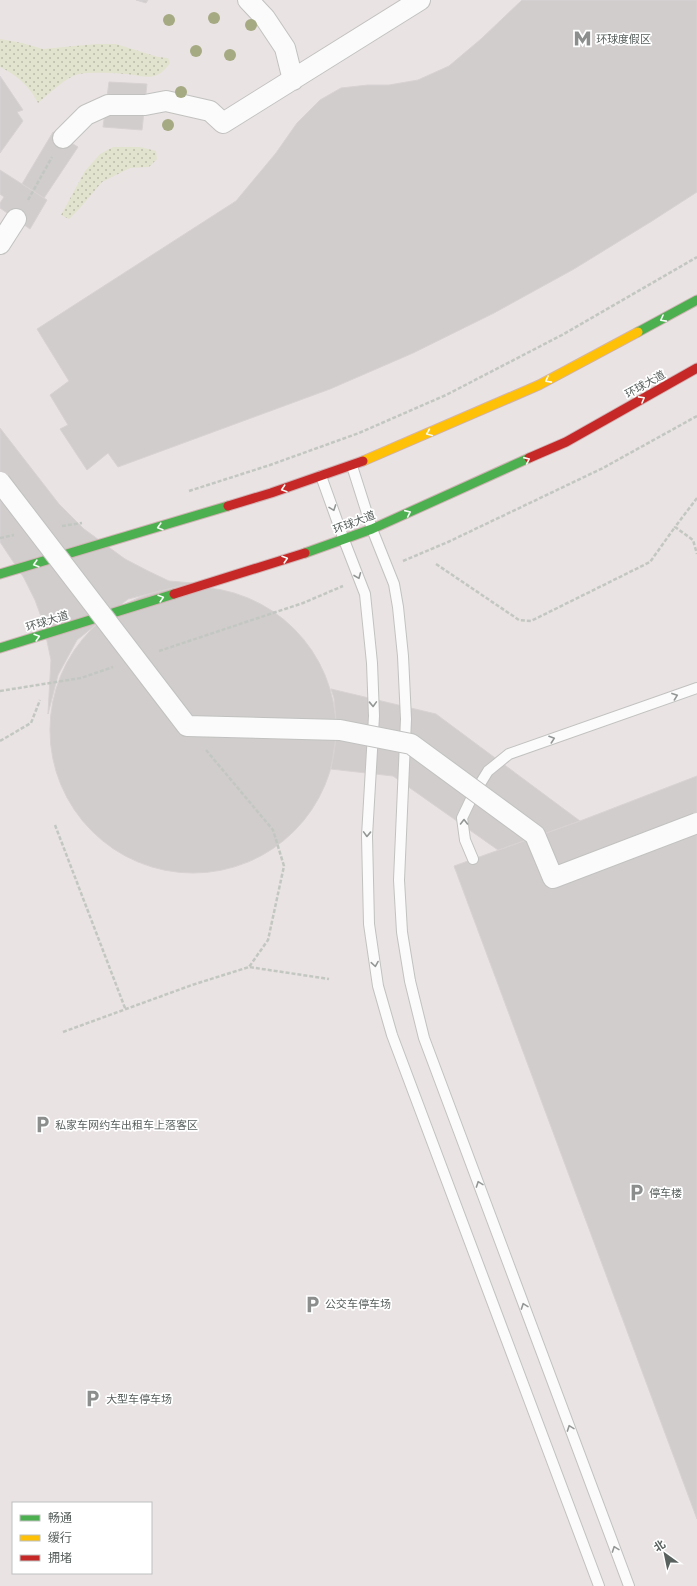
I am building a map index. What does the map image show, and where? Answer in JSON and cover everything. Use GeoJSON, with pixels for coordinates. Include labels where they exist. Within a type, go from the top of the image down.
{"type":"FeatureCollection","features":[{"type":"Feature","properties":{"kind":"main road"},"geometry":{"type":"LineString","coordinates":[[0,574],[65,556],[352,466],[539,385],[697,300]]}},
{"type":"Feature","properties":{"kind":"main road","name":"环球大道"},"geometry":{"type":"LineString","coordinates":[[0,648],[287,559],[372,529],[566,442],[697,368]]}},
{"type":"Feature","properties":{"kind":"street"},"geometry":{"type":"LineString","coordinates":[[248,0],[265,18],[285,48],[293,80]]}},
{"type":"Feature","properties":{"kind":"street"},"geometry":{"type":"LineString","coordinates":[[63,138],[86,115],[108,106],[145,105],[166,101],[210,111],[223,123],[420,0]]}},
{"type":"Feature","properties":{"kind":"street"},"geometry":{"type":"LineString","coordinates":[[0,244],[16,219]]}},
{"type":"Feature","properties":{"kind":"street"},"geometry":{"type":"LineString","coordinates":[[0,482],[187,726],[340,730],[411,744],[535,835],[553,878],[697,823]]}},
{"type":"Feature","properties":{"kind":"lane"},"geometry":{"type":"LineString","coordinates":[[352,466],[372,529],[394,584],[398,607],[403,656],[406,719],[399,880],[402,932],[410,981],[424,1038],[629,1586]]}},
{"type":"Feature","properties":{"kind":"lane"},"geometry":{"type":"LineString","coordinates":[[321,476],[365,594],[372,663],[374,716],[367,836],[368,909],[378,986],[392,1035],[599,1586]]}},
{"type":"Feature","properties":{"kind":"lane"},"geometry":{"type":"LineString","coordinates":[[473,859],[465,840],[462,818],[472,797],[488,771],[509,754],[697,688]]}},
{"type":"Feature","properties":{"kind":"path"},"geometry":{"type":"LineString","coordinates":[[16,219],[63,138]]}},
{"type":"Feature","properties":{"kind":"path"},"geometry":{"type":"LineString","coordinates":[[189,491],[270,465],[359,433],[446,395],[562,335],[697,257]]}},
{"type":"Feature","properties":{"kind":"path"},"geometry":{"type":"LineString","coordinates":[[436,564],[519,620],[531,621],[650,562],[697,498]]}},
{"type":"Feature","properties":{"kind":"path"},"geometry":{"type":"LineString","coordinates":[[62,526],[85,522]]}},
{"type":"Feature","properties":{"kind":"path"},"geometry":{"type":"LineString","coordinates":[[675,528],[693,540],[697,554]]}},
{"type":"Feature","properties":{"kind":"path"},"geometry":{"type":"LineString","coordinates":[[0,538],[16,535]]}},
{"type":"Feature","properties":{"kind":"path"},"geometry":{"type":"LineString","coordinates":[[0,741],[31,723],[40,700]]}},
{"type":"Feature","properties":{"kind":"path"},"geometry":{"type":"LineString","coordinates":[[187,726],[273,830],[284,866],[268,940],[249,967]]}},
{"type":"Feature","properties":{"kind":"path"},"geometry":{"type":"LineString","coordinates":[[55,825],[125,1008]]}},
{"type":"Feature","properties":{"kind":"path"},"geometry":{"type":"LineString","coordinates":[[63,1032],[125,1008],[249,967],[329,979]]}},
{"type":"Feature","properties":{"kind":"green space"},"geometry":{"type":"Polygon","coordinates":[[[0,39],[43,49],[96,44],[116,44],[158,57],[168,58],[170,63],[160,73],[150,77],[109,73],[79,74],[63,82],[38,103],[35,97],[22,82],[12,73],[0,67],[0,39]]]}},
{"type":"Feature","properties":{"kind":"green space"},"geometry":{"type":"Polygon","coordinates":[[[113,147],[140,147],[156,151],[157,159],[149,167],[130,168],[102,182],[69,219],[61,215],[85,171],[100,154],[113,147]]]}},
{"type":"Feature","properties":{"kind":"building"},"geometry":{"type":"Polygon","coordinates":[[[136,0],[148,0],[146,3],[136,0]]]}},
{"type":"Feature","properties":{"kind":"building"},"geometry":{"type":"Polygon","coordinates":[[[522,0],[697,0],[697,192],[574,269],[494,313],[413,353],[330,389],[118,467],[108,453],[87,470],[60,429],[68,425],[50,395],[69,381],[37,329],[236,201],[276,153],[297,123],[320,100],[341,88],[368,85],[389,85],[418,80],[449,66],[481,39],[522,0]]]}},
{"type":"Feature","properties":{"kind":"building"},"geometry":{"type":"Polygon","coordinates":[[[0,76],[23,110],[17,112],[23,121],[0,153],[0,76]]]}},
{"type":"Feature","properties":{"kind":"building"},"geometry":{"type":"Polygon","coordinates":[[[109,82],[147,84],[142,130],[103,127],[109,82]]]}},
{"type":"Feature","properties":{"kind":"building"},"geometry":{"type":"Polygon","coordinates":[[[53,132],[78,147],[44,198],[22,184],[53,132]]]}},
{"type":"Feature","properties":{"kind":"building"},"geometry":{"type":"Polygon","coordinates":[[[0,170],[47,200],[30,229],[0,208],[0,203],[4,197],[0,194],[0,170]]]}},
{"type":"Feature","properties":{"kind":"building"},"geometry":{"type":"Polygon","coordinates":[[[0,428],[59,504],[84,529],[125,559],[148,571],[169,581],[192,583],[128,599],[77,640],[58,675],[48,714],[51,660],[43,622],[35,600],[24,578],[0,542],[0,428]]]}},
{"type":"Feature","properties":{"kind":"building"},"geometry":{"type":"Polygon","coordinates":[[[193,587],[221,590],[248,598],[272,611],[294,629],[312,651],[325,675],[333,702],[336,730],[333,758],[325,785],[312,809],[294,831],[272,849],[248,862],[221,870],[193,873],[165,870],[138,862],[114,849],[92,831],[74,809],[61,785],[53,758],[50,730],[53,702],[61,675],[74,651],[92,629],[114,611],[138,598],[165,590],[193,587]]]}},
{"type":"Feature","properties":{"kind":"building"},"geometry":{"type":"Polygon","coordinates":[[[331,689],[436,714],[580,821],[498,850],[393,776],[331,769],[337,730],[334,698],[331,689]]]}},
{"type":"Feature","properties":{"kind":"building","name":"停车楼"},"geometry":{"type":"Polygon","coordinates":[[[697,776],[697,1519],[454,866],[580,821],[697,776]]]}},
{"type":"Feature","properties":{"kind":"traffic: fast"},"geometry":{"type":"LineString","coordinates":[[638,332],[697,300]]}},
{"type":"Feature","properties":{"kind":"traffic: fast"},"geometry":{"type":"LineString","coordinates":[[305,553],[372,529],[529,458]]}},
{"type":"Feature","properties":{"kind":"traffic: fast"},"geometry":{"type":"LineString","coordinates":[[0,574],[228,506]]}},
{"type":"Feature","properties":{"kind":"traffic: fast"},"geometry":{"type":"LineString","coordinates":[[0,648],[174,594]]}},
{"type":"Feature","properties":{"kind":"traffic: slow"},"geometry":{"type":"LineString","coordinates":[[363,461],[539,385],[638,332]]}},
{"type":"Feature","properties":{"kind":"traffic: jam"},"geometry":{"type":"LineString","coordinates":[[529,458],[566,442],[697,368]]}},
{"type":"Feature","properties":{"kind":"traffic: jam"},"geometry":{"type":"LineString","coordinates":[[228,506],[271,493],[363,461]]}},
{"type":"Feature","properties":{"kind":"traffic: jam"},"geometry":{"type":"LineString","coordinates":[[174,594],[305,553]]}},
{"type":"Feature","properties":{"kind":"place","name":"环球度假区"},"geometry":{"type":"Point","coordinates":[583,39]}},
{"type":"Feature","properties":{"kind":"place","name":"私家车网约车出租车上落客区"},"geometry":{"type":"Point","coordinates":[42,1125]}},
{"type":"Feature","properties":{"kind":"place","name":"停车楼"},"geometry":{"type":"Point","coordinates":[636,1193]}},
{"type":"Feature","properties":{"kind":"place","name":"公交车停车场"},"geometry":{"type":"Point","coordinates":[312,1304]}},
{"type":"Feature","properties":{"kind":"place","name":"大型车停车场"},"geometry":{"type":"Point","coordinates":[93,1399]}}]}
